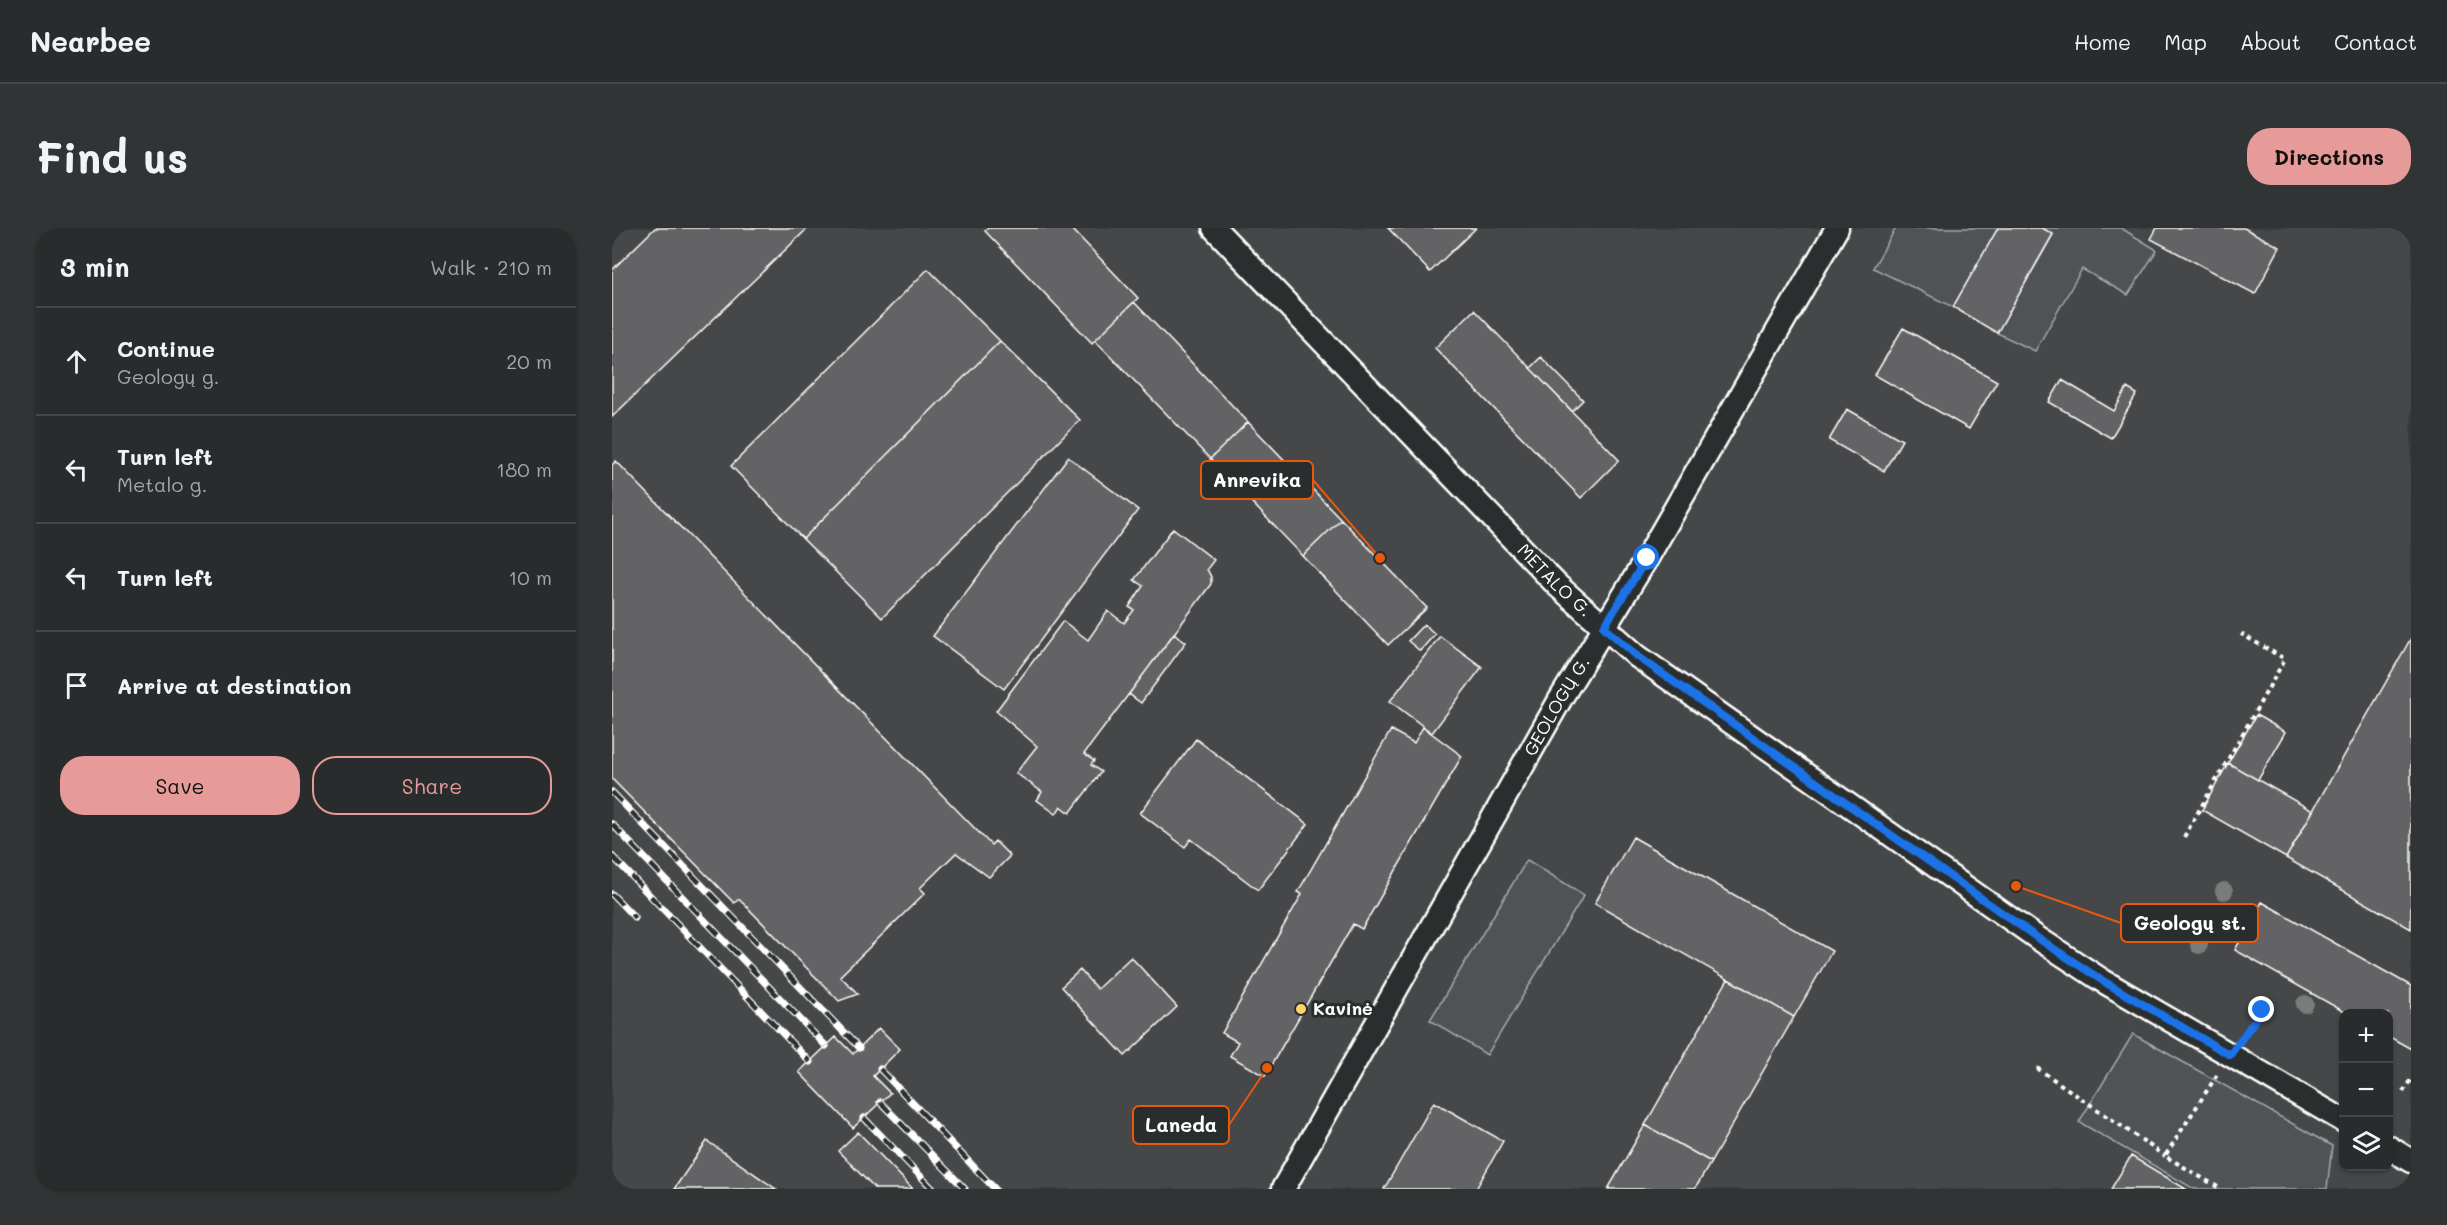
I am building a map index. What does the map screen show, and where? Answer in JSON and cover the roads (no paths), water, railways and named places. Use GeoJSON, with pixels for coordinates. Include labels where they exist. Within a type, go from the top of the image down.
{"type":"FeatureCollection","features":[{"type":"Feature","properties":{"kind":"street","name":"METALO G."},"geometry":{"type":"LineString","coordinates":[[1214,228],[1557,585],[1647,663],[2039,939],[2103,981],[2339,1119]]}},
{"type":"Feature","properties":{"kind":"street","name":"GEOLOGŲ G."},"geometry":{"type":"LineString","coordinates":[[1283,1189],[1604,627],[1837,228]]}},
{"type":"Feature","properties":{"kind":"street"},"geometry":{"type":"LineString","coordinates":[[2393,1151],[2411,1161]]}},
{"type":"Feature","properties":{"kind":"railway"},"geometry":{"type":"LineString","coordinates":[[612,792],[859,1048]]}},
{"type":"Feature","properties":{"kind":"railway"},"geometry":{"type":"LineString","coordinates":[[612,824],[826,1046]]}},
{"type":"Feature","properties":{"kind":"railway"},"geometry":{"type":"LineString","coordinates":[[612,856],[810,1062]]}},
{"type":"Feature","properties":{"kind":"railway"},"geometry":{"type":"LineString","coordinates":[[612,894],[635,918]]}},
{"type":"Feature","properties":{"kind":"railway"},"geometry":{"type":"LineString","coordinates":[[880,1069],[995,1189]]}},
{"type":"Feature","properties":{"kind":"railway"},"geometry":{"type":"LineString","coordinates":[[880,1102],[965,1189]]}},
{"type":"Feature","properties":{"kind":"railway"},"geometry":{"type":"LineString","coordinates":[[864,1118],[933,1189]]}},
{"type":"Feature","properties":{"kind":"place","name":"Anrevika"},"geometry":{"type":"Point","coordinates":[1380,558]}},
{"type":"Feature","properties":{"kind":"place","name":"Geologų st."},"geometry":{"type":"Point","coordinates":[2016,886]}},
{"type":"Feature","properties":{"kind":"place","name":"Kavinė"},"geometry":{"type":"Point","coordinates":[1301,1009]}},
{"type":"Feature","properties":{"kind":"place","name":"Laneda"},"geometry":{"type":"Point","coordinates":[1267,1068]}}]}
